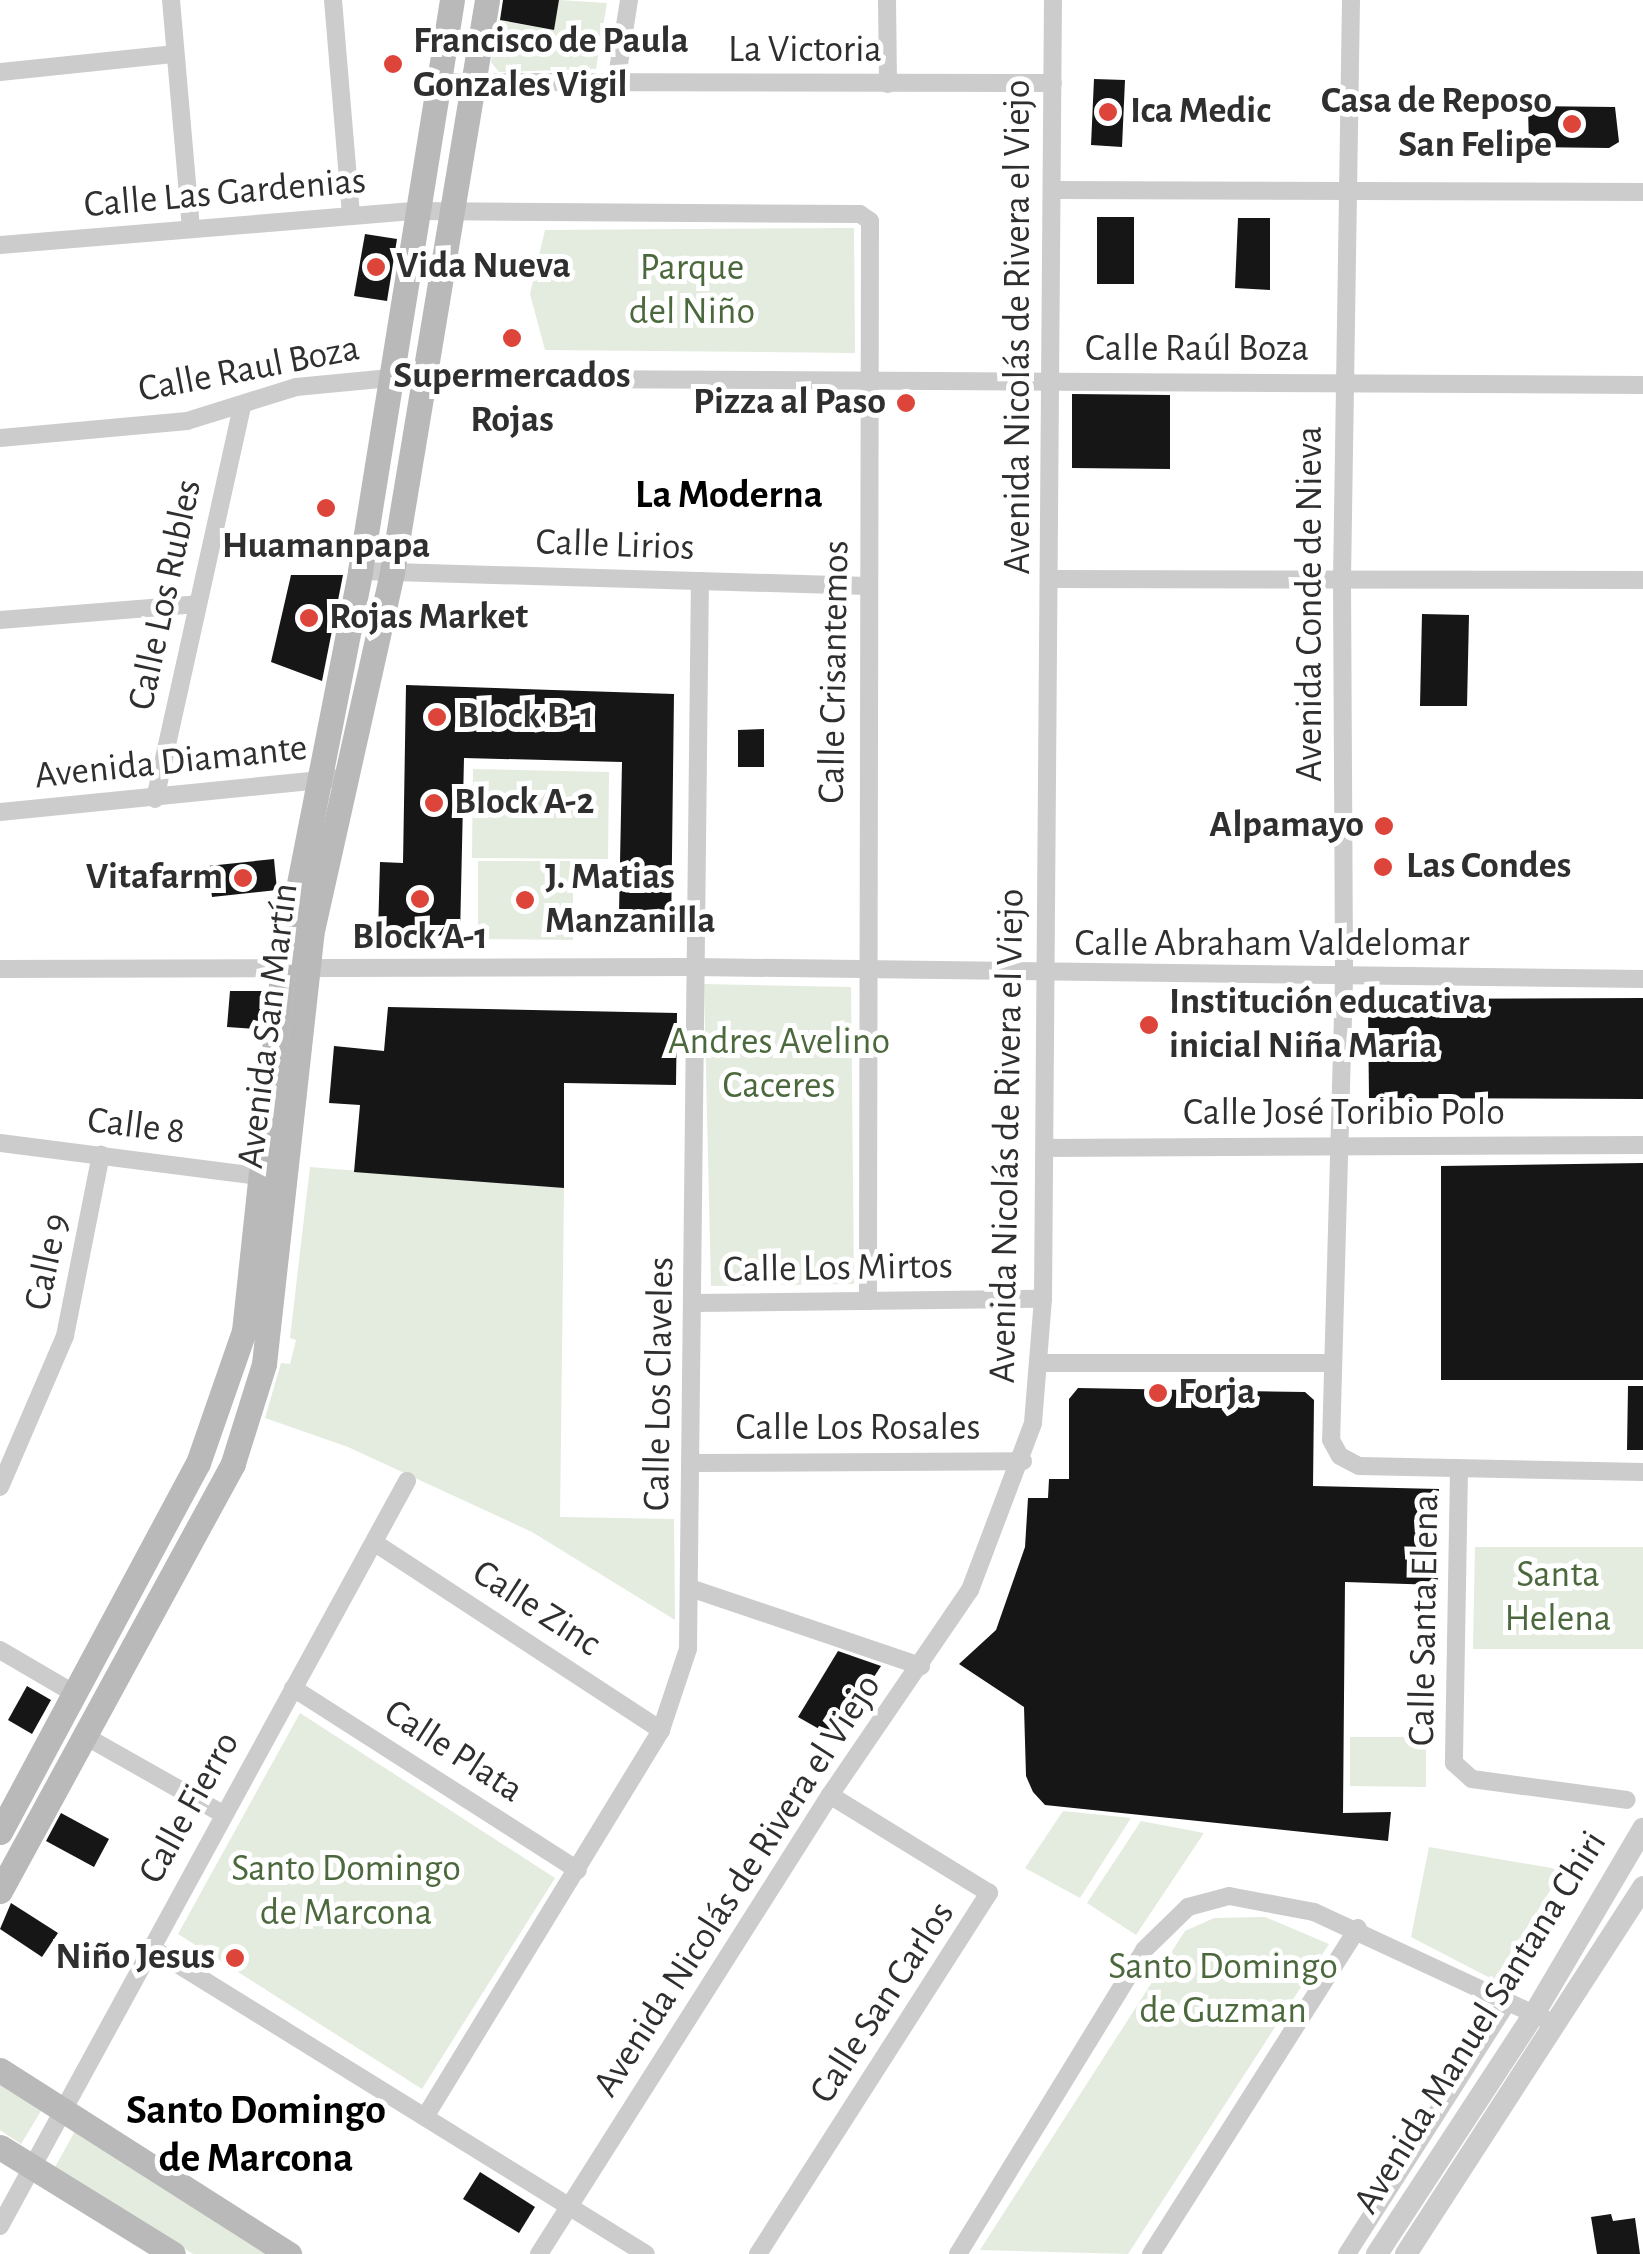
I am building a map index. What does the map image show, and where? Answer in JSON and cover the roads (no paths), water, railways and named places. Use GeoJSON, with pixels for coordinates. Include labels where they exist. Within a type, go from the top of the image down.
{"type":"FeatureCollection","features":[{"type":"Feature","properties":{"kind":"main road","name":"Avenida San Martín"},"geometry":{"type":"LineString","coordinates":[[0,1832],[77,1695],[214,1427],[246,1316],[319,781],[360,572],[452,0]]}},
{"type":"Feature","properties":{"kind":"main road","name":"Avenida San Martín"},"geometry":{"type":"LineString","coordinates":[[0,1891],[8,1857],[85,1736],[232,1463],[264,1364],[295,965],[348,777],[392,572],[487,0]]}},
{"type":"Feature","properties":{"kind":"main road"},"geometry":{"type":"LineString","coordinates":[[0,2070],[289,2254]]}},
{"type":"Feature","properties":{"kind":"main road"},"geometry":{"type":"LineString","coordinates":[[0,2147],[173,2254]]}},
{"type":"Feature","properties":{"kind":"street"},"geometry":{"type":"LineString","coordinates":[[170,0],[191,228]]}},
{"type":"Feature","properties":{"kind":"street"},"geometry":{"type":"LineString","coordinates":[[333,0],[352,216]]}},
{"type":"Feature","properties":{"kind":"street"},"geometry":{"type":"LineString","coordinates":[[616,83],[629,0]]}},
{"type":"Feature","properties":{"kind":"street"},"geometry":{"type":"LineString","coordinates":[[887,0],[888,84]]}},
{"type":"Feature","properties":{"kind":"street","name":"Avenida Nicolás de Rivera el Viejo"},"geometry":{"type":"LineString","coordinates":[[539,2254],[830,1795],[970,1590],[1023,1460],[1041,1363],[1043,1299],[1042,975],[1050,579],[1047,382],[1054,190],[1053,0]]}},
{"type":"Feature","properties":{"kind":"street","name":"Avenida Conde de Nieva"},"geometry":{"type":"LineString","coordinates":[[1352,0],[1342,580],[1344,979],[1332,1364],[1335,1448],[1359,1466],[1460,1470]]}},
{"type":"Feature","properties":{"kind":"street"},"geometry":{"type":"LineString","coordinates":[[0,72],[175,54]]}},
{"type":"Feature","properties":{"kind":"street","name":"La Victoria"},"geometry":{"type":"LineString","coordinates":[[438,82],[1052,83]]}},
{"type":"Feature","properties":{"kind":"street"},"geometry":{"type":"LineString","coordinates":[[1054,190],[1643,192]]}},
{"type":"Feature","properties":{"kind":"street","name":"Calle Las Gardenias"},"geometry":{"type":"LineString","coordinates":[[0,245],[352,216],[454,213]]}},
{"type":"Feature","properties":{"kind":"street","name":"Calle Crisantemos"},"geometry":{"type":"LineString","coordinates":[[454,213],[860,214],[870,221],[872,380],[865,972],[868,1301]]}},
{"type":"Feature","properties":{"kind":"street","name":"Calle Raúl Boza"},"geometry":{"type":"LineString","coordinates":[[391,378],[1643,386]]}},
{"type":"Feature","properties":{"kind":"street","name":"Calle Raul Boza"},"geometry":{"type":"LineString","coordinates":[[0,438],[187,421],[296,387],[391,378]]}},
{"type":"Feature","properties":{"kind":"street","name":"Calle Los Rubles"},"geometry":{"type":"LineString","coordinates":[[155,799],[242,405]]}},
{"type":"Feature","properties":{"kind":"street","name":"Calle Lirios"},"geometry":{"type":"LineString","coordinates":[[360,572],[868,586]]}},
{"type":"Feature","properties":{"kind":"street"},"geometry":{"type":"LineString","coordinates":[[1050,579],[1643,580]]}},
{"type":"Feature","properties":{"kind":"street","name":"Calle Los Claveles"},"geometry":{"type":"LineString","coordinates":[[424,2117],[662,1730],[685,1662],[693,1463],[700,581]]}},
{"type":"Feature","properties":{"kind":"street"},"geometry":{"type":"LineString","coordinates":[[0,620],[197,604]]}},
{"type":"Feature","properties":{"kind":"street","name":"Avenida Diamante"},"geometry":{"type":"LineString","coordinates":[[0,812],[348,777]]}},
{"type":"Feature","properties":{"kind":"street","name":"Calle Abraham Valdelomar"},"geometry":{"type":"LineString","coordinates":[[0,969],[295,965],[1344,979],[1643,979]]}},
{"type":"Feature","properties":{"kind":"street","name":"Calle 8"},"geometry":{"type":"LineString","coordinates":[[0,1143],[264,1177]]}},
{"type":"Feature","properties":{"kind":"street","name":"Calle José Toribio Polo"},"geometry":{"type":"LineString","coordinates":[[1045,1148],[1643,1145]]}},
{"type":"Feature","properties":{"kind":"street","name":"Calle 9"},"geometry":{"type":"LineString","coordinates":[[0,1487],[66,1336],[101,1156]]}},
{"type":"Feature","properties":{"kind":"street","name":"Calle Los Mirtos"},"geometry":{"type":"LineString","coordinates":[[694,1303],[1043,1299]]}},
{"type":"Feature","properties":{"kind":"street"},"geometry":{"type":"LineString","coordinates":[[1041,1363],[1332,1364]]}},
{"type":"Feature","properties":{"kind":"street","name":"Calle Los Rosales"},"geometry":{"type":"LineString","coordinates":[[693,1463],[1023,1460]]}},
{"type":"Feature","properties":{"kind":"street"},"geometry":{"type":"LineString","coordinates":[[1460,1470],[1643,1472]]}},
{"type":"Feature","properties":{"kind":"street","name":"Calle Santa Elena"},"geometry":{"type":"LineString","coordinates":[[1460,1470],[1452,1754],[1458,1770],[1472,1779],[1627,1800]]}},
{"type":"Feature","properties":{"kind":"street","name":"Calle Fierro"},"geometry":{"type":"LineString","coordinates":[[0,2226],[407,1481]]}},
{"type":"Feature","properties":{"kind":"street","name":"Calle Zinc"},"geometry":{"type":"LineString","coordinates":[[375,1543],[662,1730]]}},
{"type":"Feature","properties":{"kind":"street"},"geometry":{"type":"LineString","coordinates":[[690,1588],[921,1666]]}},
{"type":"Feature","properties":{"kind":"street"},"geometry":{"type":"LineString","coordinates":[[0,1650],[77,1695]]}},
{"type":"Feature","properties":{"kind":"street","name":"Calle Plata"},"geometry":{"type":"LineString","coordinates":[[293,1688],[578,1870]]}},
{"type":"Feature","properties":{"kind":"street"},"geometry":{"type":"LineString","coordinates":[[85,1736],[223,1814]]}},
{"type":"Feature","properties":{"kind":"street","name":"Calle San Carlos"},"geometry":{"type":"LineString","coordinates":[[758,2254],[989,1893],[830,1795]]}},
{"type":"Feature","properties":{"kind":"street","name":"Avenida Manuel Santana Chiri"},"geometry":{"type":"LineString","coordinates":[[1406,2254],[1544,2018],[1643,1829]]}},
{"type":"Feature","properties":{"kind":"street","name":"Avenida Manuel Santana Chiri"},"geometry":{"type":"LineString","coordinates":[[1377,2254],[1544,2018],[1643,1888]]}},
{"type":"Feature","properties":{"kind":"street"},"geometry":{"type":"LineString","coordinates":[[958,2254],[1144,1950],[1174,1916],[1209,1900],[1250,1898],[1358,1928],[1544,2018]]}},
{"type":"Feature","properties":{"kind":"street"},"geometry":{"type":"LineString","coordinates":[[1151,2254],[1358,1928]]}},
{"type":"Feature","properties":{"kind":"street"},"geometry":{"type":"LineString","coordinates":[[150,1947],[646,2254]]}},
{"type":"Feature","properties":{"kind":"street"},"geometry":{"type":"LineString","coordinates":[[1347,2254],[1507,2003]]}},
{"type":"Feature","properties":{"kind":"place","name":"Francisco de Paula Gonzales Vigil"},"geometry":{"type":"Point","coordinates":[393,64]}},
{"type":"Feature","properties":{"kind":"place","name":"Ica Medic"},"geometry":{"type":"Point","coordinates":[1108,112]}},
{"type":"Feature","properties":{"kind":"place","name":"Casa de Reposo San Felipe"},"geometry":{"type":"Point","coordinates":[1572,124]}},
{"type":"Feature","properties":{"kind":"place","name":"Vida Nueva"},"geometry":{"type":"Point","coordinates":[376,267]}},
{"type":"Feature","properties":{"kind":"place","name":"Supermercados Rojas"},"geometry":{"type":"Point","coordinates":[512,338]}},
{"type":"Feature","properties":{"kind":"place","name":"Pizza al Paso"},"geometry":{"type":"Point","coordinates":[906,403]}},
{"type":"Feature","properties":{"kind":"place","name":"Huamanpapa"},"geometry":{"type":"Point","coordinates":[326,508]}},
{"type":"Feature","properties":{"kind":"place","name":"Rojas Market"},"geometry":{"type":"Point","coordinates":[309,618]}},
{"type":"Feature","properties":{"kind":"place","name":"Block B-1"},"geometry":{"type":"Point","coordinates":[437,717]}},
{"type":"Feature","properties":{"kind":"place","name":"Block A-2"},"geometry":{"type":"Point","coordinates":[434,803]}},
{"type":"Feature","properties":{"kind":"place","name":"Alpamayo"},"geometry":{"type":"Point","coordinates":[1384,826]}},
{"type":"Feature","properties":{"kind":"place","name":"Las Condes"},"geometry":{"type":"Point","coordinates":[1383,867]}},
{"type":"Feature","properties":{"kind":"place","name":"Vitafarm"},"geometry":{"type":"Point","coordinates":[243,878]}},
{"type":"Feature","properties":{"kind":"place","name":"Block A-1"},"geometry":{"type":"Point","coordinates":[420,899]}},
{"type":"Feature","properties":{"kind":"place","name":"J. Matias Manzanilla"},"geometry":{"type":"Point","coordinates":[525,900]}},
{"type":"Feature","properties":{"kind":"place","name":"Institución educativa inicial Niña Maria"},"geometry":{"type":"Point","coordinates":[1149,1025]}},
{"type":"Feature","properties":{"kind":"place","name":"Forja"},"geometry":{"type":"Point","coordinates":[1158,1393]}},
{"type":"Feature","properties":{"kind":"place","name":"Niño Jesus"},"geometry":{"type":"Point","coordinates":[235,1958]}},
{"type":"Feature","properties":{"kind":"district","name":"La Moderna"},"geometry":{"type":"Point","coordinates":[729,495]}},
{"type":"Feature","properties":{"kind":"district","name":"Santo Domingo de Marcona"},"geometry":{"type":"Point","coordinates":[256,2134]}},
{"type":"Feature","properties":{"kind":"park label","name":"Parque del Niño"},"geometry":{"type":"Point","coordinates":[692,291]}},
{"type":"Feature","properties":{"kind":"park label","name":"Andres Avelino Caceres"},"geometry":{"type":"Point","coordinates":[779,1065]}},
{"type":"Feature","properties":{"kind":"park label","name":"Santa Helena"},"geometry":{"type":"Point","coordinates":[1558,1598]}},
{"type":"Feature","properties":{"kind":"park label","name":"Santo Domingo de Guzman"},"geometry":{"type":"Point","coordinates":[1223,1990]}}]}
